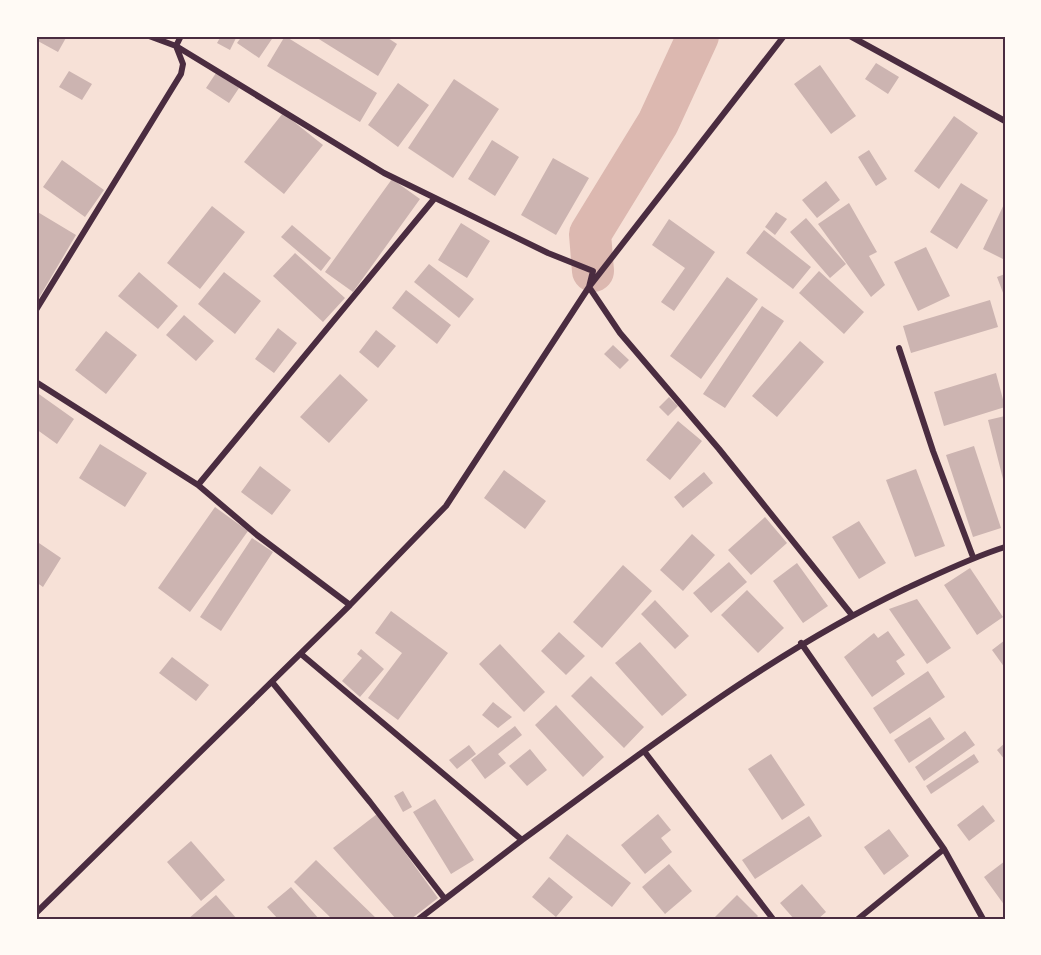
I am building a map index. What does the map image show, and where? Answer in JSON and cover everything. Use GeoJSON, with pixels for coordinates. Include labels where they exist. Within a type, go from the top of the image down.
{"type":"FeatureCollection","features":[{"type":"Feature","properties":{"kind":"street"},"geometry":{"type":"LineString","coordinates":[[149,36],[176,46],[384,173],[548,253],[593,271],[589,287],[620,333],[719,449],[852,615]]}},
{"type":"Feature","properties":{"kind":"street"},"geometry":{"type":"LineString","coordinates":[[36,310],[181,74],[183,64],[176,46],[181,36]]}},
{"type":"Feature","properties":{"kind":"street"},"geometry":{"type":"LineString","coordinates":[[36,913],[301,654],[446,506],[589,287],[784,36]]}},
{"type":"Feature","properties":{"kind":"street"},"geometry":{"type":"LineString","coordinates":[[850,36],[1005,121]]}},
{"type":"Feature","properties":{"kind":"street"},"geometry":{"type":"LineString","coordinates":[[198,485],[434,199]]}},
{"type":"Feature","properties":{"kind":"street"},"geometry":{"type":"LineString","coordinates":[[899,348],[933,451],[973,557]]}},
{"type":"Feature","properties":{"kind":"street"},"geometry":{"type":"LineString","coordinates":[[36,382],[198,485],[257,535],[351,604]]}},
{"type":"Feature","properties":{"kind":"street"},"geometry":{"type":"LineString","coordinates":[[419,919],[644,751],[801,643],[852,615],[973,557],[1005,547]]}},
{"type":"Feature","properties":{"kind":"street"},"geometry":{"type":"LineString","coordinates":[[801,643],[944,849],[983,919]]}},
{"type":"Feature","properties":{"kind":"street"},"geometry":{"type":"LineString","coordinates":[[301,654],[522,840]]}},
{"type":"Feature","properties":{"kind":"street"},"geometry":{"type":"LineString","coordinates":[[272,682],[370,802],[445,899]]}},
{"type":"Feature","properties":{"kind":"street"},"geometry":{"type":"LineString","coordinates":[[644,751],[773,919]]}},
{"type":"Feature","properties":{"kind":"street"},"geometry":{"type":"LineString","coordinates":[[858,919],[944,849]]}},
{"type":"Feature","properties":{"kind":"building"},"geometry":{"type":"Polygon","coordinates":[[[36,36],[67,36],[58,52],[36,40],[36,36]]]}},
{"type":"Feature","properties":{"kind":"building"},"geometry":{"type":"Polygon","coordinates":[[[221,36],[237,36],[230,50],[217,43],[221,36]]]}},
{"type":"Feature","properties":{"kind":"building"},"geometry":{"type":"Polygon","coordinates":[[[242,36],[274,36],[259,58],[237,43],[242,36]]]}},
{"type":"Feature","properties":{"kind":"building"},"geometry":{"type":"Polygon","coordinates":[[[285,36],[377,93],[360,122],[267,66],[285,36]]]}},
{"type":"Feature","properties":{"kind":"building"},"geometry":{"type":"Polygon","coordinates":[[[314,36],[385,36],[397,44],[378,76],[314,36]]]}},
{"type":"Feature","properties":{"kind":"building"},"geometry":{"type":"Polygon","coordinates":[[[876,63],[899,77],[888,94],[865,79],[876,63]]]}},
{"type":"Feature","properties":{"kind":"building"},"geometry":{"type":"Polygon","coordinates":[[[820,65],[856,116],[831,134],[794,84],[820,65]]]}},
{"type":"Feature","properties":{"kind":"building"},"geometry":{"type":"Polygon","coordinates":[[[69,71],[92,84],[82,100],[59,87],[69,71]]]}},
{"type":"Feature","properties":{"kind":"building"},"geometry":{"type":"Polygon","coordinates":[[[216,73],[239,88],[229,103],[206,88],[216,73]]]}},
{"type":"Feature","properties":{"kind":"building"},"geometry":{"type":"Polygon","coordinates":[[[454,79],[499,109],[453,178],[408,148],[454,79]]]}},
{"type":"Feature","properties":{"kind":"building"},"geometry":{"type":"Polygon","coordinates":[[[398,83],[429,105],[398,147],[368,125],[398,83]]]}},
{"type":"Feature","properties":{"kind":"building"},"geometry":{"type":"Polygon","coordinates":[[[283,113],[323,145],[284,194],[244,162],[283,113]]]}},
{"type":"Feature","properties":{"kind":"building"},"geometry":{"type":"Polygon","coordinates":[[[954,116],[978,133],[939,189],[914,171],[954,116]]]}},
{"type":"Feature","properties":{"kind":"building"},"geometry":{"type":"Polygon","coordinates":[[[492,140],[519,157],[495,196],[468,179],[492,140]]]}},
{"type":"Feature","properties":{"kind":"building"},"geometry":{"type":"Polygon","coordinates":[[[869,150],[887,179],[876,186],[858,157],[869,150]]]}},
{"type":"Feature","properties":{"kind":"building"},"geometry":{"type":"Polygon","coordinates":[[[553,158],[589,178],[556,235],[521,215],[553,158]]]}},
{"type":"Feature","properties":{"kind":"building"},"geometry":{"type":"Polygon","coordinates":[[[62,160],[104,190],[85,217],[43,187],[62,160]]]}},
{"type":"Feature","properties":{"kind":"building"},"geometry":{"type":"Polygon","coordinates":[[[392,179],[420,199],[353,292],[325,272],[392,179]]]}},
{"type":"Feature","properties":{"kind":"building"},"geometry":{"type":"Polygon","coordinates":[[[826,181],[840,200],[817,218],[802,200],[826,181]]]}},
{"type":"Feature","properties":{"kind":"building"},"geometry":{"type":"Polygon","coordinates":[[[961,183],[988,200],[957,249],[930,232],[961,183]]]}},
{"type":"Feature","properties":{"kind":"building"},"geometry":{"type":"Polygon","coordinates":[[[1005,202],[1005,260],[983,249],[1005,202]]]}},
{"type":"Feature","properties":{"kind":"building"},"geometry":{"type":"Polygon","coordinates":[[[849,203],[877,252],[869,256],[885,285],[871,297],[818,224],[849,203]]]}},
{"type":"Feature","properties":{"kind":"building"},"geometry":{"type":"Polygon","coordinates":[[[212,206],[245,232],[200,289],[167,263],[212,206]]]}},
{"type":"Feature","properties":{"kind":"building"},"geometry":{"type":"Polygon","coordinates":[[[36,211],[76,235],[36,303],[36,211]]]}},
{"type":"Feature","properties":{"kind":"building"},"geometry":{"type":"Polygon","coordinates":[[[776,212],[787,219],[775,235],[765,227],[776,212]]]}},
{"type":"Feature","properties":{"kind":"building"},"geometry":{"type":"Polygon","coordinates":[[[806,218],[846,264],[830,278],[790,232],[806,218]]]}},
{"type":"Feature","properties":{"kind":"building"},"geometry":{"type":"Polygon","coordinates":[[[669,219],[715,252],[674,311],[661,302],[685,268],[652,245],[669,219]]]}},
{"type":"Feature","properties":{"kind":"building"},"geometry":{"type":"Polygon","coordinates":[[[461,223],[490,241],[467,278],[438,260],[461,223]]]}},
{"type":"Feature","properties":{"kind":"building"},"geometry":{"type":"Polygon","coordinates":[[[292,225],[331,258],[321,271],[281,237],[292,225]]]}},
{"type":"Feature","properties":{"kind":"building"},"geometry":{"type":"Polygon","coordinates":[[[764,230],[811,267],[793,289],[746,253],[764,230]]]}},
{"type":"Feature","properties":{"kind":"building"},"geometry":{"type":"Polygon","coordinates":[[[926,247],[950,296],[918,311],[894,262],[926,247]]]}},
{"type":"Feature","properties":{"kind":"building"},"geometry":{"type":"Polygon","coordinates":[[[295,253],[345,298],[323,322],[273,276],[295,253]]]}},
{"type":"Feature","properties":{"kind":"building"},"geometry":{"type":"Polygon","coordinates":[[[429,264],[474,299],[459,318],[414,282],[429,264]]]}},
{"type":"Feature","properties":{"kind":"building"},"geometry":{"type":"Polygon","coordinates":[[[819,271],[864,312],[844,334],[799,293],[819,271]]]}},
{"type":"Feature","properties":{"kind":"building"},"geometry":{"type":"Polygon","coordinates":[[[139,272],[178,306],[158,329],[118,296],[139,272]]]}},
{"type":"Feature","properties":{"kind":"building"},"geometry":{"type":"Polygon","coordinates":[[[224,272],[261,301],[235,334],[198,304],[224,272]]]}},
{"type":"Feature","properties":{"kind":"building"},"geometry":{"type":"Polygon","coordinates":[[[1005,274],[1005,298],[997,277],[1005,274]]]}},
{"type":"Feature","properties":{"kind":"building"},"geometry":{"type":"Polygon","coordinates":[[[727,277],[758,299],[701,379],[670,356],[727,277]]]}},
{"type":"Feature","properties":{"kind":"building"},"geometry":{"type":"Polygon","coordinates":[[[406,290],[451,325],[437,344],[392,308],[406,290]]]}},
{"type":"Feature","properties":{"kind":"building"},"geometry":{"type":"Polygon","coordinates":[[[990,300],[998,327],[911,353],[903,326],[990,300]]]}},
{"type":"Feature","properties":{"kind":"building"},"geometry":{"type":"Polygon","coordinates":[[[762,306],[784,321],[725,408],[703,394],[762,306]]]}},
{"type":"Feature","properties":{"kind":"building"},"geometry":{"type":"Polygon","coordinates":[[[184,315],[214,341],[196,361],[166,335],[184,315]]]}},
{"type":"Feature","properties":{"kind":"building"},"geometry":{"type":"Polygon","coordinates":[[[278,328],[297,343],[274,373],[255,359],[278,328]]]}},
{"type":"Feature","properties":{"kind":"building"},"geometry":{"type":"Polygon","coordinates":[[[376,330],[396,346],[378,368],[359,352],[376,330]]]}},
{"type":"Feature","properties":{"kind":"building"},"geometry":{"type":"Polygon","coordinates":[[[106,331],[137,355],[106,394],[75,370],[106,331]]]}},
{"type":"Feature","properties":{"kind":"building"},"geometry":{"type":"Polygon","coordinates":[[[800,341],[824,362],[777,417],[752,396],[800,341]]]}},
{"type":"Feature","properties":{"kind":"building"},"geometry":{"type":"Polygon","coordinates":[[[613,345],[629,360],[620,369],[604,354],[613,345]]]}},
{"type":"Feature","properties":{"kind":"building"},"geometry":{"type":"Polygon","coordinates":[[[996,373],[1005,407],[944,426],[934,392],[996,373]]]}},
{"type":"Feature","properties":{"kind":"building"},"geometry":{"type":"Polygon","coordinates":[[[340,374],[368,400],[329,443],[300,417],[340,374]]]}},
{"type":"Feature","properties":{"kind":"building"},"geometry":{"type":"Polygon","coordinates":[[[36,392],[74,419],[57,444],[36,429],[36,392]]]}},
{"type":"Feature","properties":{"kind":"building"},"geometry":{"type":"Polygon","coordinates":[[[669,397],[678,406],[668,416],[659,407],[669,397]]]}},
{"type":"Feature","properties":{"kind":"building"},"geometry":{"type":"Polygon","coordinates":[[[1005,416],[1005,483],[1004,483],[988,420],[1005,416]]]}},
{"type":"Feature","properties":{"kind":"building"},"geometry":{"type":"Polygon","coordinates":[[[678,421],[702,441],[670,480],[646,460],[678,421]]]}},
{"type":"Feature","properties":{"kind":"building"},"geometry":{"type":"Polygon","coordinates":[[[100,444],[147,473],[125,507],[79,478],[100,444]]]}},
{"type":"Feature","properties":{"kind":"building"},"geometry":{"type":"Polygon","coordinates":[[[974,446],[1001,528],[973,537],[946,455],[974,446]]]}},
{"type":"Feature","properties":{"kind":"building"},"geometry":{"type":"Polygon","coordinates":[[[260,466],[291,490],[272,515],[241,492],[260,466]]]}},
{"type":"Feature","properties":{"kind":"building"},"geometry":{"type":"Polygon","coordinates":[[[916,469],[945,546],[915,557],[886,480],[916,469]]]}},
{"type":"Feature","properties":{"kind":"building"},"geometry":{"type":"Polygon","coordinates":[[[504,470],[546,501],[525,529],[484,498],[504,470]]]}},
{"type":"Feature","properties":{"kind":"building"},"geometry":{"type":"Polygon","coordinates":[[[704,472],[713,483],[683,508],[674,497],[704,472]]]}},
{"type":"Feature","properties":{"kind":"building"},"geometry":{"type":"Polygon","coordinates":[[[215,507],[248,531],[190,612],[158,588],[215,507]]]}},
{"type":"Feature","properties":{"kind":"building"},"geometry":{"type":"Polygon","coordinates":[[[765,517],[787,543],[751,575],[728,550],[765,517]]]}},
{"type":"Feature","properties":{"kind":"building"},"geometry":{"type":"Polygon","coordinates":[[[859,521],[886,563],[859,579],[832,537],[859,521]]]}},
{"type":"Feature","properties":{"kind":"building"},"geometry":{"type":"Polygon","coordinates":[[[692,534],[715,555],[683,591],[660,570],[692,534]]]}},
{"type":"Feature","properties":{"kind":"building"},"geometry":{"type":"Polygon","coordinates":[[[252,538],[273,552],[221,631],[200,617],[252,538]]]}},
{"type":"Feature","properties":{"kind":"building"},"geometry":{"type":"Polygon","coordinates":[[[36,541],[61,558],[43,587],[36,582],[36,541]]]}},
{"type":"Feature","properties":{"kind":"building"},"geometry":{"type":"Polygon","coordinates":[[[729,562],[747,582],[711,613],[693,593],[729,562]]]}},
{"type":"Feature","properties":{"kind":"building"},"geometry":{"type":"Polygon","coordinates":[[[797,563],[828,606],[803,623],[773,581],[797,563]]]}},
{"type":"Feature","properties":{"kind":"building"},"geometry":{"type":"Polygon","coordinates":[[[623,565],[652,591],[602,648],[573,622],[623,565]]]}},
{"type":"Feature","properties":{"kind":"building"},"geometry":{"type":"Polygon","coordinates":[[[970,568],[1003,617],[977,635],[944,585],[970,568]]]}},
{"type":"Feature","properties":{"kind":"building"},"geometry":{"type":"Polygon","coordinates":[[[747,590],[784,628],[758,653],[721,615],[747,590]]]}},
{"type":"Feature","properties":{"kind":"building"},"geometry":{"type":"Polygon","coordinates":[[[917,599],[951,648],[927,664],[889,609],[917,599]]]}},
{"type":"Feature","properties":{"kind":"building"},"geometry":{"type":"Polygon","coordinates":[[[655,600],[689,636],[675,649],[641,614],[655,600]]]}},
{"type":"Feature","properties":{"kind":"building"},"geometry":{"type":"Polygon","coordinates":[[[391,611],[448,653],[398,720],[368,698],[402,653],[375,633],[391,611]]]}},
{"type":"Feature","properties":{"kind":"building"},"geometry":{"type":"Polygon","coordinates":[[[888,631],[905,655],[896,661],[905,674],[872,697],[844,657],[874,633],[878,638],[888,631]]]}},
{"type":"Feature","properties":{"kind":"building"},"geometry":{"type":"Polygon","coordinates":[[[559,632],[585,656],[566,675],[541,651],[559,632]]]}},
{"type":"Feature","properties":{"kind":"building"},"geometry":{"type":"Polygon","coordinates":[[[1005,640],[1005,668],[992,650],[1005,640]]]}},
{"type":"Feature","properties":{"kind":"building"},"geometry":{"type":"Polygon","coordinates":[[[640,642],[687,695],[662,716],[615,663],[640,642]]]}},
{"type":"Feature","properties":{"kind":"building"},"geometry":{"type":"Polygon","coordinates":[[[500,644],[545,692],[524,712],[479,664],[500,644]]]}},
{"type":"Feature","properties":{"kind":"building"},"geometry":{"type":"Polygon","coordinates":[[[361,649],[384,669],[360,697],[342,681],[362,658],[357,654],[361,649]]]}},
{"type":"Feature","properties":{"kind":"building"},"geometry":{"type":"Polygon","coordinates":[[[172,657],[209,685],[196,701],[159,673],[172,657]]]}},
{"type":"Feature","properties":{"kind":"building"},"geometry":{"type":"Polygon","coordinates":[[[928,671],[945,697],[890,734],[873,708],[928,671]]]}},
{"type":"Feature","properties":{"kind":"building"},"geometry":{"type":"Polygon","coordinates":[[[591,676],[644,727],[624,748],[571,696],[591,676]]]}},
{"type":"Feature","properties":{"kind":"building"},"geometry":{"type":"Polygon","coordinates":[[[493,702],[512,717],[498,728],[482,715],[493,702]]]}},
{"type":"Feature","properties":{"kind":"building"},"geometry":{"type":"Polygon","coordinates":[[[556,705],[604,757],[583,777],[535,725],[556,705]]]}},
{"type":"Feature","properties":{"kind":"building"},"geometry":{"type":"Polygon","coordinates":[[[930,717],[945,739],[909,763],[894,740],[930,717]]]}},
{"type":"Feature","properties":{"kind":"building"},"geometry":{"type":"Polygon","coordinates":[[[515,726],[522,735],[498,754],[506,763],[485,779],[471,760],[515,726]]]}},
{"type":"Feature","properties":{"kind":"building"},"geometry":{"type":"Polygon","coordinates":[[[965,731],[975,745],[924,781],[915,767],[965,731]]]}},
{"type":"Feature","properties":{"kind":"building"},"geometry":{"type":"Polygon","coordinates":[[[1005,743],[1005,760],[997,750],[1005,743]]]}},
{"type":"Feature","properties":{"kind":"building"},"geometry":{"type":"Polygon","coordinates":[[[469,745],[476,754],[457,769],[449,760],[469,745]]]}},
{"type":"Feature","properties":{"kind":"building"},"geometry":{"type":"Polygon","coordinates":[[[530,749],[547,770],[527,786],[509,766],[530,749]]]}},
{"type":"Feature","properties":{"kind":"building"},"geometry":{"type":"Polygon","coordinates":[[[771,754],[805,805],[782,820],[748,769],[771,754]]]}},
{"type":"Feature","properties":{"kind":"building"},"geometry":{"type":"Polygon","coordinates":[[[974,754],[979,762],[931,794],[926,786],[974,754]]]}},
{"type":"Feature","properties":{"kind":"building"},"geometry":{"type":"Polygon","coordinates":[[[403,791],[412,807],[403,812],[394,796],[403,791]]]}},
{"type":"Feature","properties":{"kind":"building"},"geometry":{"type":"Polygon","coordinates":[[[435,799],[474,860],[451,874],[413,812],[435,799]]]}},
{"type":"Feature","properties":{"kind":"building"},"geometry":{"type":"Polygon","coordinates":[[[983,805],[995,821],[969,841],[957,825],[983,805]]]}},
{"type":"Feature","properties":{"kind":"building"},"geometry":{"type":"Polygon","coordinates":[[[377,814],[438,898],[411,919],[396,919],[333,848],[377,814]]]}},
{"type":"Feature","properties":{"kind":"building"},"geometry":{"type":"Polygon","coordinates":[[[658,814],[671,830],[661,838],[672,852],[645,874],[621,845],[658,814]]]}},
{"type":"Feature","properties":{"kind":"building"},"geometry":{"type":"Polygon","coordinates":[[[809,816],[822,836],[755,879],[742,860],[809,816]]]}},
{"type":"Feature","properties":{"kind":"building"},"geometry":{"type":"Polygon","coordinates":[[[889,829],[909,856],[884,875],[864,847],[889,829]]]}},
{"type":"Feature","properties":{"kind":"building"},"geometry":{"type":"Polygon","coordinates":[[[567,834],[631,883],[612,907],[549,858],[567,834]]]}},
{"type":"Feature","properties":{"kind":"building"},"geometry":{"type":"Polygon","coordinates":[[[191,841],[225,880],[201,901],[167,862],[191,841]]]}},
{"type":"Feature","properties":{"kind":"building"},"geometry":{"type":"Polygon","coordinates":[[[316,860],[377,919],[332,919],[294,882],[316,860]]]}},
{"type":"Feature","properties":{"kind":"building"},"geometry":{"type":"Polygon","coordinates":[[[1005,861],[1005,906],[984,877],[1005,861]]]}},
{"type":"Feature","properties":{"kind":"building"},"geometry":{"type":"Polygon","coordinates":[[[669,864],[692,891],[665,914],[642,887],[669,864]]]}},
{"type":"Feature","properties":{"kind":"building"},"geometry":{"type":"Polygon","coordinates":[[[549,877],[573,897],[556,917],[532,897],[549,877]]]}},
{"type":"Feature","properties":{"kind":"building"},"geometry":{"type":"Polygon","coordinates":[[[802,884],[826,912],[818,919],[794,919],[780,903],[802,884]]]}},
{"type":"Feature","properties":{"kind":"building"},"geometry":{"type":"Polygon","coordinates":[[[291,887],[319,919],[278,919],[267,907],[291,887]]]}},
{"type":"Feature","properties":{"kind":"building"},"geometry":{"type":"Polygon","coordinates":[[[216,895],[237,919],[188,919],[216,895]]]}},
{"type":"Feature","properties":{"kind":"building"},"geometry":{"type":"Polygon","coordinates":[[[737,895],[758,916],[755,919],[713,919],[737,895]]]}},
{"type":"Feature","properties":{"kind":"waterway"},"geometry":{"type":"LineString","coordinates":[[593,271],[590,234],[658,123],[698,36]]}}]}
